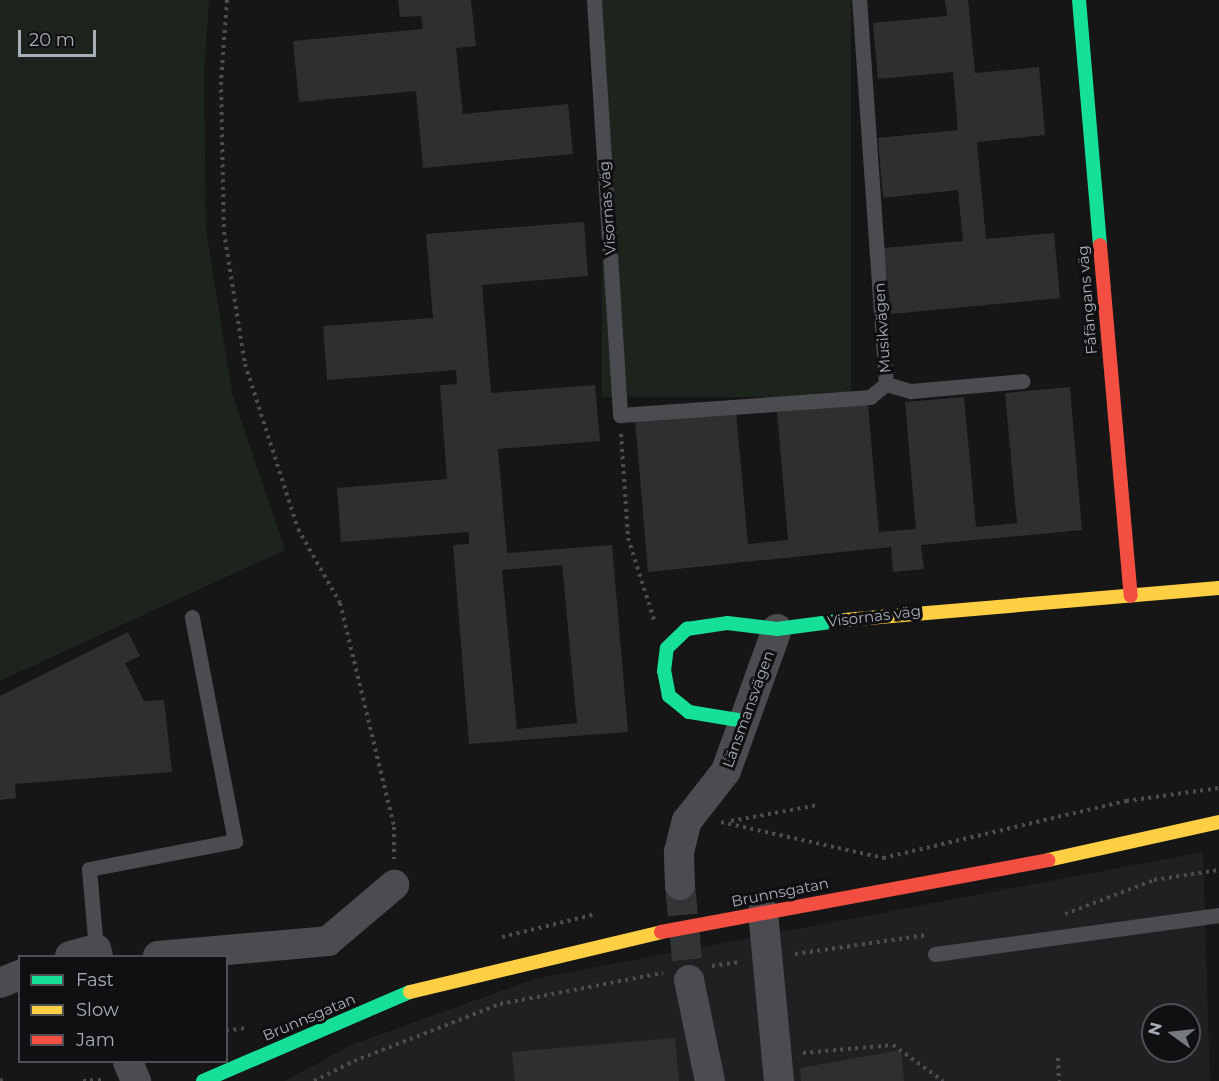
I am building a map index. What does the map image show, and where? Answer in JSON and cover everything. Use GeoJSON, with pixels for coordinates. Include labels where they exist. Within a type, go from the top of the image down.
{"type":"FeatureCollection","features":[{"type":"Feature","properties":{"kind":"street","name":"Fåfängans väg"},"geometry":{"type":"LineString","coordinates":[[1079,0],[1131,596]]}},
{"type":"Feature","properties":{"kind":"street","name":"Visornas väg"},"geometry":{"type":"LineString","coordinates":[[667,648],[687,629],[727,623],[777,628],[937,609],[1219,588]]}},
{"type":"Feature","properties":{"kind":"street","name":"Länsmansvägen"},"geometry":{"type":"LineString","coordinates":[[680,885],[679,852],[687,821],[726,771],[777,628]]}},
{"type":"Feature","properties":{"kind":"street"},"geometry":{"type":"LineString","coordinates":[[667,648],[663,671],[669,696],[689,712],[744,721]]}},
{"type":"Feature","properties":{"kind":"street","name":"Brunnsgatan"},"geometry":{"type":"LineString","coordinates":[[203,1081],[408,993],[648,934],[1069,855],[1219,822]]}},
{"type":"Feature","properties":{"kind":"street","name":"Brunnsgatan"},"geometry":{"type":"LineString","coordinates":[[1069,855],[1219,835]]}},
{"type":"Feature","properties":{"kind":"street"},"geometry":{"type":"LineString","coordinates":[[179,955],[328,941],[394,885]]}},
{"type":"Feature","properties":{"kind":"street"},"geometry":{"type":"LineString","coordinates":[[763,912],[779,1068]]}},
{"type":"Feature","properties":{"kind":"street","name":"Brunnsgatan"},"geometry":{"type":"LineString","coordinates":[[425,1005],[499,972]]}},
{"type":"Feature","properties":{"kind":"street"},"geometry":{"type":"LineString","coordinates":[[0,983],[18,976]]}},
{"type":"Feature","properties":{"kind":"street"},"geometry":{"type":"LineString","coordinates":[[689,980],[710,1081]]}},
{"type":"Feature","properties":{"kind":"street"},"geometry":{"type":"LineString","coordinates":[[128,1063],[136,1081]]}},
{"type":"Feature","properties":{"kind":"lane","name":"Visornas väg"},"geometry":{"type":"LineString","coordinates":[[594,0],[620,415]]}},
{"type":"Feature","properties":{"kind":"lane","name":"Musikvägen"},"geometry":{"type":"LineString","coordinates":[[620,415],[870,397],[886,384],[859,0]]}},
{"type":"Feature","properties":{"kind":"lane"},"geometry":{"type":"LineString","coordinates":[[886,384],[911,391],[1023,381]]}},
{"type":"Feature","properties":{"kind":"lane"},"geometry":{"type":"LineString","coordinates":[[88,954],[88,869],[235,841],[192,617]]}},
{"type":"Feature","properties":{"kind":"lane"},"geometry":{"type":"LineString","coordinates":[[936,954],[1219,915]]}},
{"type":"Feature","properties":{"kind":"path"},"geometry":{"type":"LineString","coordinates":[[227,0],[221,82],[224,232],[245,364],[298,530],[340,603],[394,827],[394,885]]}},
{"type":"Feature","properties":{"kind":"path"},"geometry":{"type":"LineString","coordinates":[[620,415],[628,538],[650,612],[667,648]]}},
{"type":"Feature","properties":{"kind":"path"},"geometry":{"type":"LineString","coordinates":[[727,822],[818,805]]}},
{"type":"Feature","properties":{"kind":"path"},"geometry":{"type":"LineString","coordinates":[[687,821],[727,822],[884,858]]}},
{"type":"Feature","properties":{"kind":"path"},"geometry":{"type":"LineString","coordinates":[[779,1068],[893,1045],[943,1081]]}},
{"type":"Feature","properties":{"kind":"path"},"geometry":{"type":"LineString","coordinates":[[1058,1058],[1059,1081]]}},
{"type":"Feature","properties":{"kind":"path"},"geometry":{"type":"LineString","coordinates":[[0,1080],[5,1081]]}},
{"type":"Feature","properties":{"kind":"path"},"geometry":{"type":"LineString","coordinates":[[83,1081],[102,1080]]}},
{"type":"Feature","properties":{"kind":"shaded area"},"geometry":{"type":"Polygon","coordinates":[[[0,0],[209,0],[204,74],[206,229],[232,393],[285,550],[0,681],[0,0]]]}},
{"type":"Feature","properties":{"kind":"shaded area"},"geometry":{"type":"Polygon","coordinates":[[[602,0],[851,0],[851,397],[602,397],[602,0]]]}},
{"type":"Feature","properties":{"kind":"shaded area"},"geometry":{"type":"Polygon","coordinates":[[[1203,852],[1210,1081],[285,1081],[351,1045],[534,979],[1203,852]]]}},
{"type":"Feature","properties":{"kind":"building"},"geometry":{"type":"Polygon","coordinates":[[[398,0],[471,0],[476,46],[456,48],[463,114],[568,104],[573,154],[423,168],[416,91],[299,102],[293,41],[423,29],[421,16],[400,17],[398,0]]]}},
{"type":"Feature","properties":{"kind":"building"},"geometry":{"type":"Polygon","coordinates":[[[945,0],[968,0],[975,73],[1039,67],[1045,135],[977,142],[986,239],[1054,233],[1060,298],[891,314],[884,248],[963,241],[958,190],[883,198],[878,138],[958,130],[953,72],[878,79],[873,23],[947,16],[945,0]]]}},
{"type":"Feature","properties":{"kind":"building"},"geometry":{"type":"Polygon","coordinates":[[[584,222],[588,276],[482,285],[491,393],[595,385],[600,441],[498,449],[507,553],[612,545],[628,732],[469,744],[453,545],[469,544],[469,532],[341,542],[337,488],[447,479],[440,385],[457,384],[456,370],[327,380],[323,326],[433,318],[426,234],[584,222]],[[562,565],[502,570],[517,729],[577,723],[562,565]]]}},
{"type":"Feature","properties":{"kind":"building"},"geometry":{"type":"Polygon","coordinates":[[[1070,387],[1082,530],[921,545],[924,569],[893,572],[891,547],[648,572],[635,420],[736,411],[748,544],[788,540],[777,412],[868,404],[879,532],[916,529],[905,402],[964,397],[976,527],[1017,523],[1005,393],[1070,387]]]}},
{"type":"Feature","properties":{"kind":"building"},"geometry":{"type":"Polygon","coordinates":[[[128,632],[140,656],[125,663],[144,701],[164,700],[172,772],[15,784],[16,798],[0,800],[0,696],[128,632]]]}},
{"type":"Feature","properties":{"kind":"building"},"geometry":{"type":"Polygon","coordinates":[[[675,1038],[679,1081],[515,1081],[512,1052],[675,1038]]]}},
{"type":"Feature","properties":{"kind":"building"},"geometry":{"type":"Polygon","coordinates":[[[901,1050],[904,1081],[801,1081],[800,1068],[901,1050]]]}},
{"type":"Feature","properties":{"kind":"tunnel"},"geometry":{"type":"LineString","coordinates":[[680,885],[689,980]]}},
{"type":"Feature","properties":{"kind":"traffic: fast"},"geometry":{"type":"LineString","coordinates":[[1079,0],[1100,245]]}},
{"type":"Feature","properties":{"kind":"traffic: fast"},"geometry":{"type":"LineString","coordinates":[[744,721],[689,712],[669,696],[664,671],[667,648],[687,629],[727,623],[777,629],[845,620]]}},
{"type":"Feature","properties":{"kind":"traffic: fast"},"geometry":{"type":"LineString","coordinates":[[203,1081],[410,992]]}},
{"type":"Feature","properties":{"kind":"traffic: slow"},"geometry":{"type":"LineString","coordinates":[[845,620],[1219,588]]}},
{"type":"Feature","properties":{"kind":"traffic: slow"},"geometry":{"type":"LineString","coordinates":[[1048,860],[1219,822]]}},
{"type":"Feature","properties":{"kind":"traffic: slow"},"geometry":{"type":"LineString","coordinates":[[410,992],[661,932]]}},
{"type":"Feature","properties":{"kind":"traffic: jam"},"geometry":{"type":"LineString","coordinates":[[1100,245],[1131,596]]}},
{"type":"Feature","properties":{"kind":"traffic: jam"},"geometry":{"type":"LineString","coordinates":[[661,932],[1048,860]]}}]}
